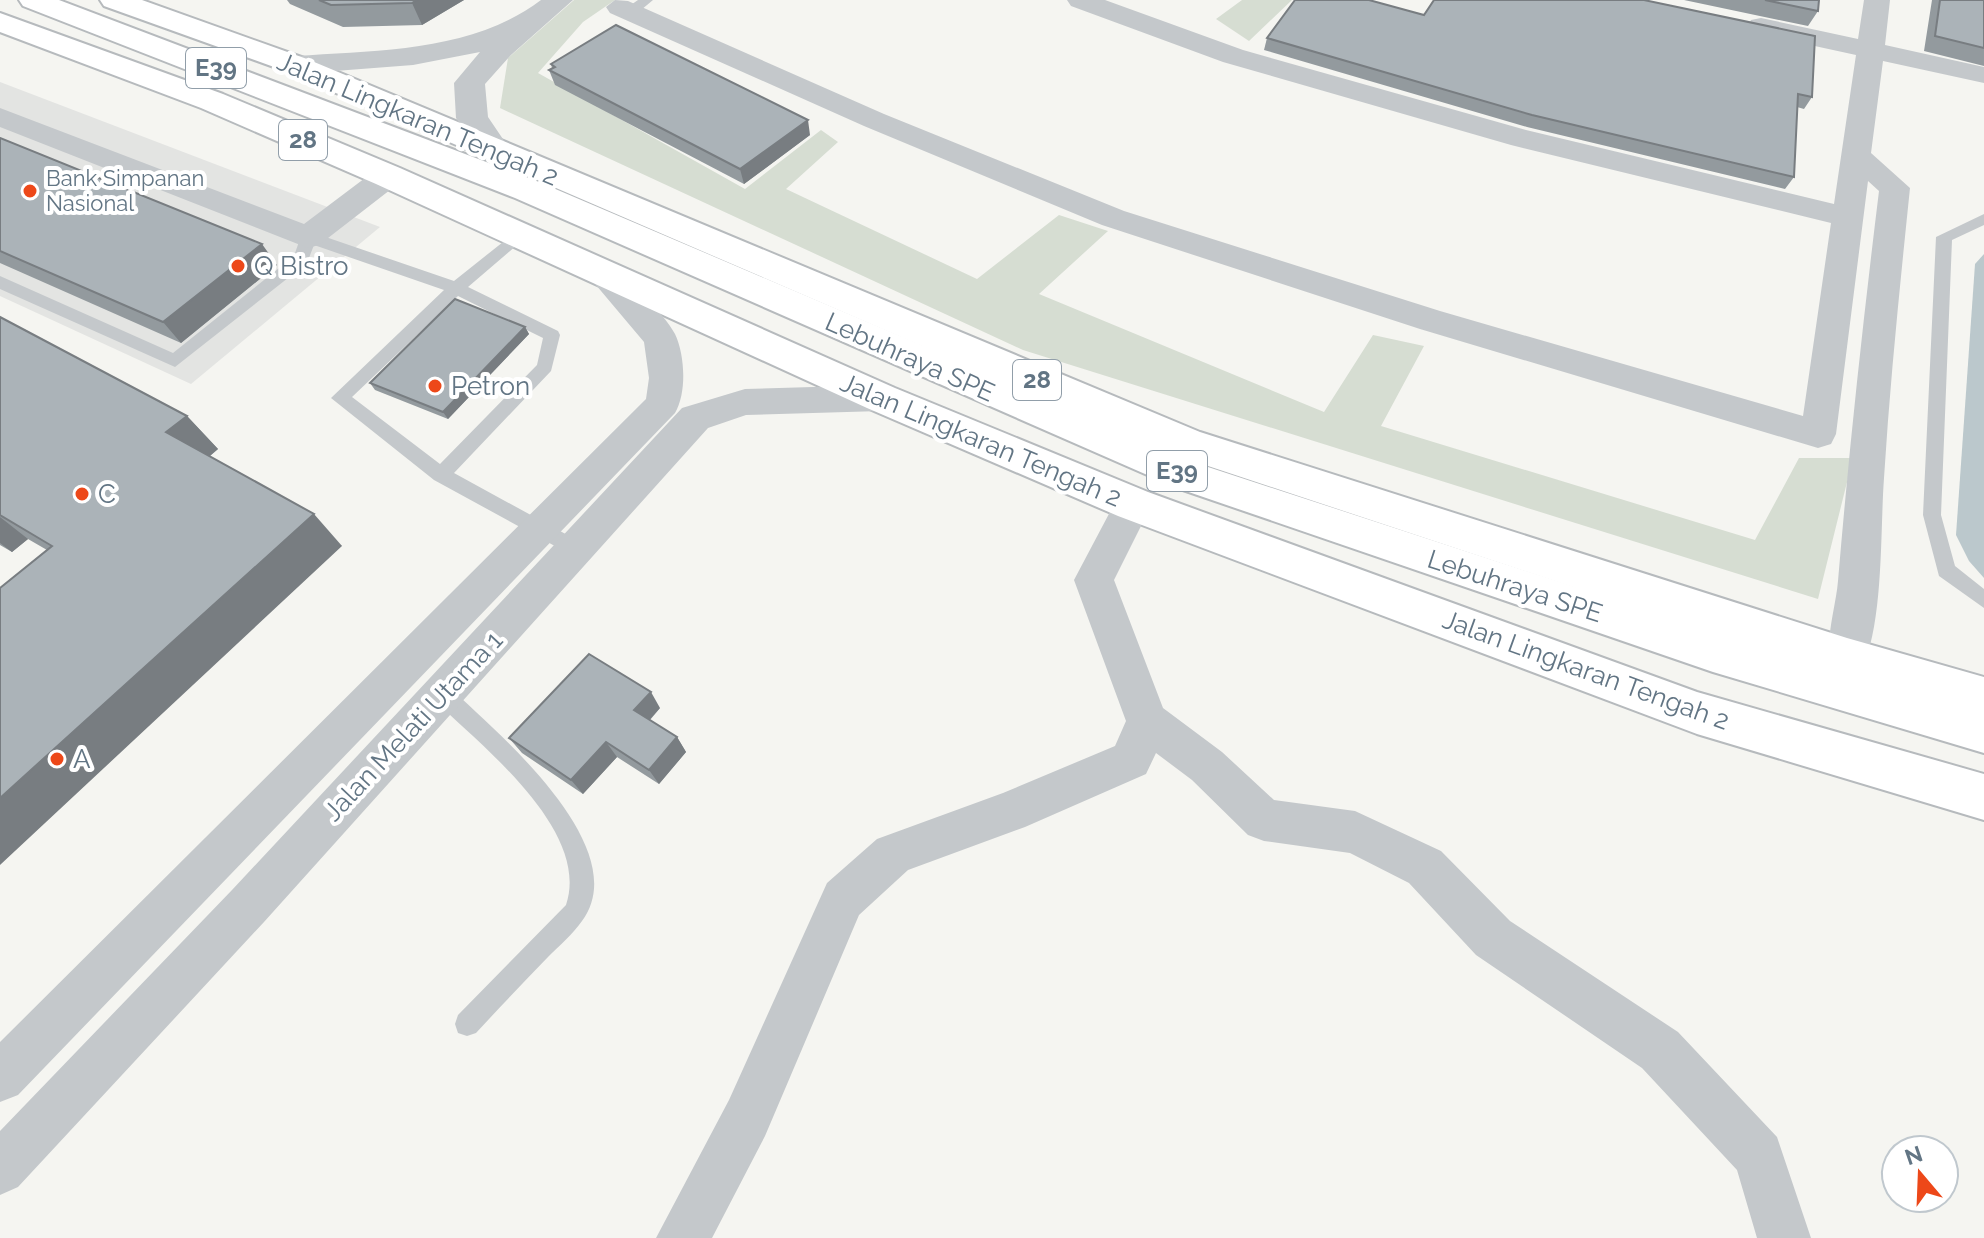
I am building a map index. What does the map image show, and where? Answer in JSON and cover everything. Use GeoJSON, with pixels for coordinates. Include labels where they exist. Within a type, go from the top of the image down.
{"type":"FeatureCollection","features":[{"type":"Feature","properties":{"kind":"highway","name":"Lebuhraya SPE"},"geometry":{"type":"LineString","coordinates":[[33,0],[527,190],[1191,477],[1713,652],[1984,732]]}},
{"type":"Feature","properties":{"kind":"highway","name":"Jalan Lingkaran Tengah 2"},"geometry":{"type":"LineString","coordinates":[[129,3],[296,65],[1186,443],[1847,658],[1984,698]]}},
{"type":"Feature","properties":{"kind":"highway","name":"Jalan Lingkaran Tengah 2"},"geometry":{"type":"LineString","coordinates":[[0,22],[212,101],[388,176],[881,398],[1133,504],[1697,713],[1984,797]]}},
{"type":"Feature","properties":{"kind":"street"},"geometry":{"type":"LineString","coordinates":[[495,151],[472,118],[469,83],[489,58],[559,0]]}},
{"type":"Feature","properties":{"kind":"street"},"geometry":{"type":"LineString","coordinates":[[1080,0],[1233,56],[1521,138],[1847,217]]}},
{"type":"Feature","properties":{"kind":"street"},"geometry":{"type":"LineString","coordinates":[[632,7],[874,120],[1113,218],[1432,321],[1818,434],[1877,0]]}},
{"type":"Feature","properties":{"kind":"street"},"geometry":{"type":"LineString","coordinates":[[1736,21],[1984,75]]}},
{"type":"Feature","properties":{"kind":"street"},"geometry":{"type":"LineString","coordinates":[[296,65],[469,46],[528,23]]}},
{"type":"Feature","properties":{"kind":"street"},"geometry":{"type":"LineString","coordinates":[[0,117],[308,237],[388,176]]}},
{"type":"Feature","properties":{"kind":"street"},"geometry":{"type":"LineString","coordinates":[[1847,658],[1855,612],[1874,365],[1895,188],[1856,156]]}},
{"type":"Feature","properties":{"kind":"street","name":"Jalan Melati Utama 1"},"geometry":{"type":"LineString","coordinates":[[0,1169],[442,694],[557,539],[663,404],[666,378],[660,338],[601,272]]}},
{"type":"Feature","properties":{"kind":"street","name":"Jalan Melati Utama 1"},"geometry":{"type":"LineString","coordinates":[[0,1077],[557,539],[695,418],[745,402],[881,398]]}},
{"type":"Feature","properties":{"kind":"street"},"geometry":{"type":"LineString","coordinates":[[1133,504],[1094,580],[1147,721],[1207,766],[1264,820],[1355,832],[1425,867],[1493,938],[1660,1050],[1759,1155],[1784,1238]]}},
{"type":"Feature","properties":{"kind":"street"},"geometry":{"type":"LineString","coordinates":[[683,1238],[747,1118],[843,899],[893,854],[1009,812],[1131,760],[1147,721]]}},
{"type":"Feature","properties":{"kind":"lane"},"geometry":{"type":"LineString","coordinates":[[1984,219],[1944,237],[1932,515],[1946,570],[1984,600]]}},
{"type":"Feature","properties":{"kind":"lane"},"geometry":{"type":"LineString","coordinates":[[518,235],[456,288],[340,398],[441,475],[557,539]]}},
{"type":"Feature","properties":{"kind":"lane"},"geometry":{"type":"LineString","coordinates":[[0,282],[175,361],[301,259],[308,237],[456,288],[552,335],[545,367],[441,475]]}},
{"type":"Feature","properties":{"kind":"lane"},"geometry":{"type":"LineString","coordinates":[[442,694],[554,806],[577,857],[582,889],[575,912],[467,1024]]}},
{"type":"Feature","properties":{"kind":"shaded area"},"geometry":{"type":"Polygon","coordinates":[[[574,0],[615,0],[583,22],[538,73],[745,189],[821,130],[838,142],[786,189],[977,279],[1059,215],[1108,231],[1039,294],[1324,412],[1373,335],[1424,346],[1381,426],[1755,540],[1799,458],[1853,458],[1818,599],[1023,350],[500,108],[508,58],[574,0]]]}},
{"type":"Feature","properties":{"kind":"shaded area"},"geometry":{"type":"Polygon","coordinates":[[[1242,0],[1292,0],[1249,41],[1216,19],[1242,0]]]}},
{"type":"Feature","properties":{"kind":"shaded area"},"geometry":{"type":"Polygon","coordinates":[[[0,82],[380,227],[191,384],[0,296],[0,82]]]}},
{"type":"Feature","properties":{"kind":"shaded area"},"geometry":{"type":"Polygon","coordinates":[[[1984,254],[1984,578],[1969,561],[1956,535],[1975,264],[1984,254]]]}},
{"type":"Feature","properties":{"kind":"building"},"geometry":{"type":"Polygon","coordinates":[[[319,0],[417,0],[412,3],[331,5],[319,0]]]}},
{"type":"Feature","properties":{"kind":"building"},"geometry":{"type":"Polygon","coordinates":[[[1295,0],[1369,0],[1424,15],[1434,0],[1644,0],[1815,36],[1812,97],[1798,94],[1794,177],[1532,115],[1267,38],[1295,0]]]}},
{"type":"Feature","properties":{"kind":"building"},"geometry":{"type":"Polygon","coordinates":[[[1765,0],[1819,0],[1818,11],[1765,0]]]}},
{"type":"Feature","properties":{"kind":"building"},"geometry":{"type":"Polygon","coordinates":[[[1940,0],[1984,0],[1984,48],[1935,36],[1940,0]]]}},
{"type":"Feature","properties":{"kind":"building"},"geometry":{"type":"Polygon","coordinates":[[[616,25],[808,120],[740,169],[549,70],[555,67],[551,64],[616,25]]]}},
{"type":"Feature","properties":{"kind":"building"},"geometry":{"type":"Polygon","coordinates":[[[0,138],[262,244],[163,322],[0,251],[0,138]]]}},
{"type":"Feature","properties":{"kind":"building"},"geometry":{"type":"Polygon","coordinates":[[[455,299],[525,327],[443,412],[370,383],[455,299]]]}},
{"type":"Feature","properties":{"kind":"building"},"geometry":{"type":"Polygon","coordinates":[[[0,317],[187,416],[166,432],[314,514],[0,798],[0,588],[52,546],[0,515],[0,317]]]}},
{"type":"Feature","properties":{"kind":"building"},"geometry":{"type":"Polygon","coordinates":[[[589,654],[651,692],[634,710],[677,737],[649,770],[606,742],[571,780],[509,738],[589,654]]]}},
{"type":"Feature","properties":{"kind":"place","name":"Bank Simpanan Nasional"},"geometry":{"type":"Point","coordinates":[30,191]}},
{"type":"Feature","properties":{"kind":"place","name":"Q Bistro"},"geometry":{"type":"Point","coordinates":[238,266]}},
{"type":"Feature","properties":{"kind":"place","name":"Petron"},"geometry":{"type":"Point","coordinates":[435,386]}},
{"type":"Feature","properties":{"kind":"place","name":"C"},"geometry":{"type":"Point","coordinates":[82,494]}},
{"type":"Feature","properties":{"kind":"place","name":"A"},"geometry":{"type":"Point","coordinates":[57,759]}}]}
